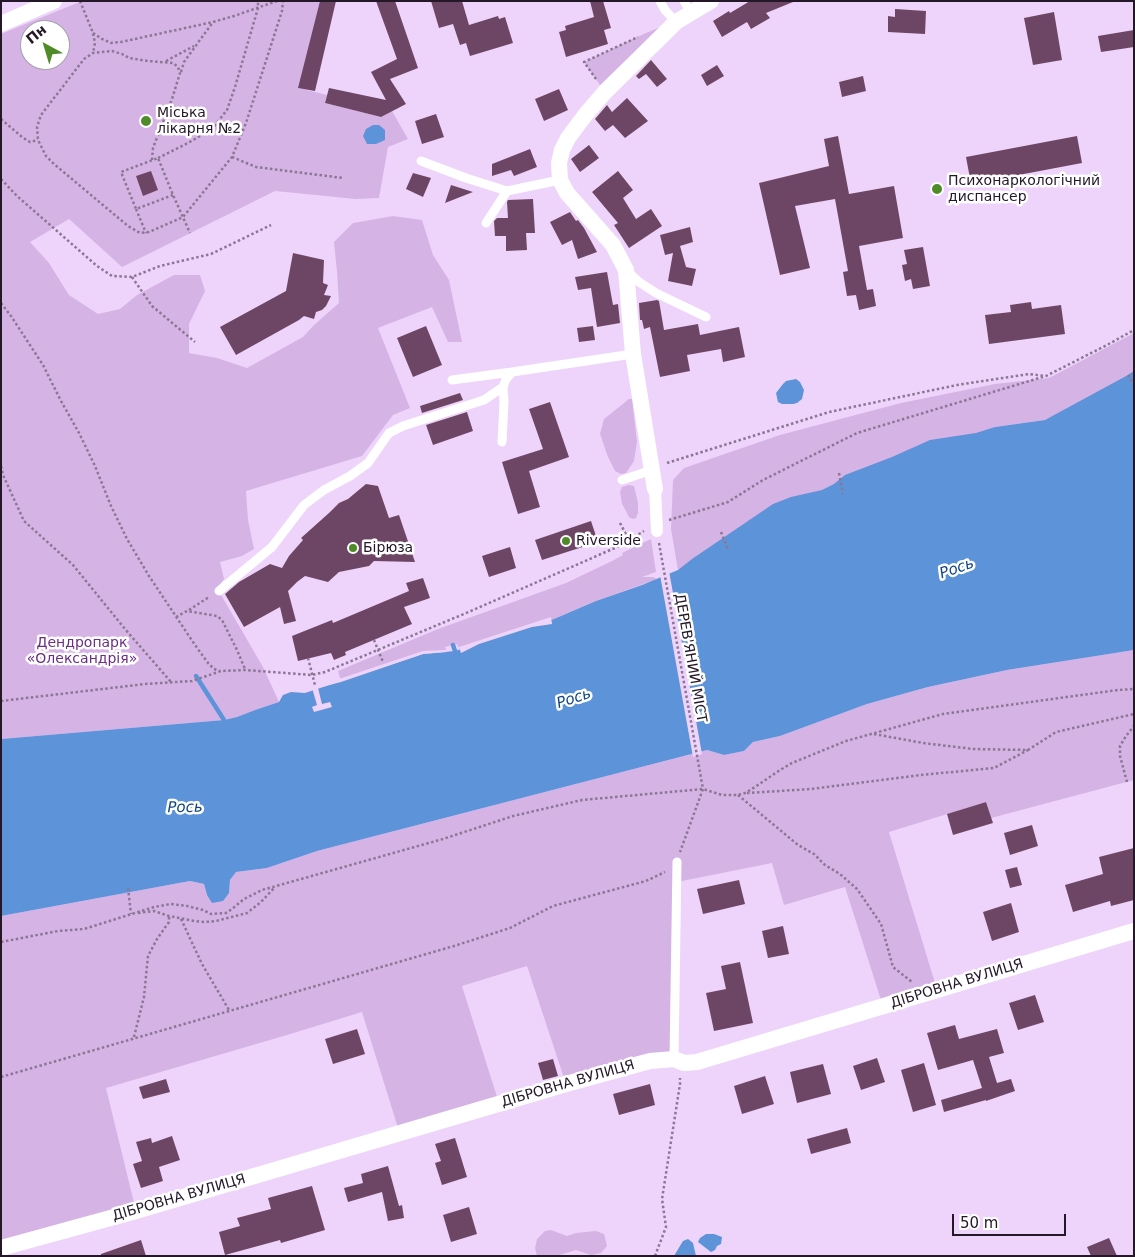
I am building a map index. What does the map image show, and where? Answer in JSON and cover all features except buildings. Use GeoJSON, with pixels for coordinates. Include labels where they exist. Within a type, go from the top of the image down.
{"type":"FeatureCollection","features":[{"type":"Feature","properties":{"kind":"street"},"geometry":{"type":"LineString","coordinates":[[1,24],[54,1]]}},
{"type":"Feature","properties":{"kind":"street"},"geometry":{"type":"LineString","coordinates":[[657,527],[655,489],[633,354],[626,270],[613,245],[567,193],[560,180],[558,162],[568,138],[605,92],[676,22],[687,7],[711,1]]}},
{"type":"Feature","properties":{"kind":"street","name":"ДІБРОВНА ВУЛИЦЯ"},"geometry":{"type":"LineString","coordinates":[[1,1248],[136,1211],[650,1061],[674,1060],[684,1064],[697,1062],[1134,932]]}},
{"type":"Feature","properties":{"kind":"lane"},"geometry":{"type":"LineString","coordinates":[[660,1],[676,22]]}},
{"type":"Feature","properties":{"kind":"lane"},"geometry":{"type":"LineString","coordinates":[[421,161],[466,178],[507,190],[560,180]]}},
{"type":"Feature","properties":{"kind":"lane"},"geometry":{"type":"LineString","coordinates":[[486,222],[507,190]]}},
{"type":"Feature","properties":{"kind":"lane"},"geometry":{"type":"LineString","coordinates":[[626,270],[639,282],[656,293],[706,317]]}},
{"type":"Feature","properties":{"kind":"lane"},"geometry":{"type":"LineString","coordinates":[[452,380],[633,354]]}},
{"type":"Feature","properties":{"kind":"lane"},"geometry":{"type":"LineString","coordinates":[[502,442],[503,387],[506,379],[512,372]]}},
{"type":"Feature","properties":{"kind":"lane"},"geometry":{"type":"LineString","coordinates":[[218,591],[272,547],[304,505],[324,490],[350,476],[368,463],[389,433],[403,426],[484,400],[503,387]]}},
{"type":"Feature","properties":{"kind":"lane"},"geometry":{"type":"LineString","coordinates":[[622,480],[643,473],[651,468]]}},
{"type":"Feature","properties":{"kind":"lane"},"geometry":{"type":"LineString","coordinates":[[674,1060],[677,862]]}},
{"type":"Feature","properties":{"kind":"path"},"geometry":{"type":"LineString","coordinates":[[80,1],[93,33],[93,53]]}},
{"type":"Feature","properties":{"kind":"path"},"geometry":{"type":"LineString","coordinates":[[146,232],[122,172],[158,158],[212,129],[227,110],[258,8],[258,1]]}},
{"type":"Feature","properties":{"kind":"path"},"geometry":{"type":"LineString","coordinates":[[93,33],[102,40],[111,43],[121,42],[213,22],[278,1]]}},
{"type":"Feature","properties":{"kind":"path"},"geometry":{"type":"LineString","coordinates":[[180,73],[178,67],[173,63],[129,58],[112,51],[93,53],[84,59],[41,115],[37,127],[38,140],[46,156],[128,226],[140,233],[150,232],[183,217],[232,157],[246,123],[284,1]]}},
{"type":"Feature","properties":{"kind":"path"},"geometry":{"type":"LineString","coordinates":[[152,160],[153,148],[184,62],[213,22]]}},
{"type":"Feature","properties":{"kind":"path"},"geometry":{"type":"LineString","coordinates":[[605,92],[584,62],[638,37]]}},
{"type":"Feature","properties":{"kind":"path"},"geometry":{"type":"LineString","coordinates":[[164,62],[196,44]]}},
{"type":"Feature","properties":{"kind":"path"},"geometry":{"type":"LineString","coordinates":[[1,119],[30,142],[38,140]]}},
{"type":"Feature","properties":{"kind":"path"},"geometry":{"type":"LineString","coordinates":[[232,157],[256,167],[343,178]]}},
{"type":"Feature","properties":{"kind":"path"},"geometry":{"type":"LineString","coordinates":[[158,158],[190,233]]}},
{"type":"Feature","properties":{"kind":"path"},"geometry":{"type":"LineString","coordinates":[[1,179],[17,196],[112,276],[132,277],[160,266],[211,254],[271,225]]}},
{"type":"Feature","properties":{"kind":"path"},"geometry":{"type":"LineString","coordinates":[[136,209],[173,195]]}},
{"type":"Feature","properties":{"kind":"path"},"geometry":{"type":"LineString","coordinates":[[132,277],[152,306],[194,342]]}},
{"type":"Feature","properties":{"kind":"path"},"geometry":{"type":"LineString","coordinates":[[1,303],[43,365],[95,466],[127,539],[149,576],[208,663],[214,669],[221,671]]}},
{"type":"Feature","properties":{"kind":"path"},"geometry":{"type":"LineString","coordinates":[[1,701],[136,685],[192,681],[221,671],[245,670],[312,675],[324,672],[567,569],[657,527],[728,502],[763,480],[856,433],[1046,376],[1134,330]]}},
{"type":"Feature","properties":{"kind":"path"},"geometry":{"type":"LineString","coordinates":[[651,468],[830,412],[957,385],[1029,374],[1046,376]]}},
{"type":"Feature","properties":{"kind":"path"},"geometry":{"type":"LineString","coordinates":[[1128,376],[1134,385]]}},
{"type":"Feature","properties":{"kind":"path"},"geometry":{"type":"LineString","coordinates":[[1,466],[3,475],[24,521],[73,564],[125,629],[171,682]]}},
{"type":"Feature","properties":{"kind":"path"},"geometry":{"type":"LineString","coordinates":[[839,473],[843,494]]}},
{"type":"Feature","properties":{"kind":"path"},"geometry":{"type":"LineString","coordinates":[[620,523],[629,540]]}},
{"type":"Feature","properties":{"kind":"path","name":"ДЕРЕВ'ЯНИЙ МІСТ"},"geometry":{"type":"LineString","coordinates":[[657,527],[703,788]]}},
{"type":"Feature","properties":{"kind":"path"},"geometry":{"type":"LineString","coordinates":[[721,532],[728,549]]}},
{"type":"Feature","properties":{"kind":"path"},"geometry":{"type":"LineString","coordinates":[[176,616],[188,611],[218,591]]}},
{"type":"Feature","properties":{"kind":"path"},"geometry":{"type":"LineString","coordinates":[[188,611],[208,613],[222,620],[245,670]]}},
{"type":"Feature","properties":{"kind":"path"},"geometry":{"type":"LineString","coordinates":[[374,640],[383,662]]}},
{"type":"Feature","properties":{"kind":"path"},"geometry":{"type":"LineString","coordinates":[[308,658],[315,685]]}},
{"type":"Feature","properties":{"kind":"path"},"geometry":{"type":"LineString","coordinates":[[745,793],[792,763],[846,741],[943,714],[1134,689]]}},
{"type":"Feature","properties":{"kind":"path"},"geometry":{"type":"LineString","coordinates":[[1,942],[58,931],[84,929],[154,907],[170,904],[187,906],[211,914],[226,913],[244,899],[262,890],[443,840],[513,816],[582,800],[703,788],[722,795],[738,795],[810,789],[994,768],[1028,750],[1056,732],[1134,714]]}},
{"type":"Feature","properties":{"kind":"path"},"geometry":{"type":"LineString","coordinates":[[1127,782],[1120,756],[1120,746],[1134,726]]}},
{"type":"Feature","properties":{"kind":"path"},"geometry":{"type":"LineString","coordinates":[[872,734],[973,749],[1028,750]]}},
{"type":"Feature","properties":{"kind":"path"},"geometry":{"type":"LineString","coordinates":[[1,1077],[454,946],[510,928],[553,906],[646,881],[663,873],[677,862],[703,788]]}},
{"type":"Feature","properties":{"kind":"path"},"geometry":{"type":"LineString","coordinates":[[738,795],[798,845],[814,854],[825,865],[840,874],[857,889],[882,924],[893,967],[927,994]]}},
{"type":"Feature","properties":{"kind":"path"},"geometry":{"type":"LineString","coordinates":[[131,914],[154,911],[181,919],[216,922],[247,913],[276,886]]}},
{"type":"Feature","properties":{"kind":"path"},"geometry":{"type":"LineString","coordinates":[[128,888],[131,914]]}},
{"type":"Feature","properties":{"kind":"path"},"geometry":{"type":"LineString","coordinates":[[134,1038],[144,997],[148,956],[156,939],[169,922],[169,916]]}},
{"type":"Feature","properties":{"kind":"path"},"geometry":{"type":"LineString","coordinates":[[181,919],[202,964],[229,1010]]}},
{"type":"Feature","properties":{"kind":"path"},"geometry":{"type":"LineString","coordinates":[[655,1256],[666,1227],[662,1199],[680,1084],[674,1060]]}},
{"type":"Feature","properties":{"kind":"green space","name":"Дендропарк «Олександрія»"},"geometry":{"type":"Polygon","coordinates":[[[82,1],[320,1],[299,88],[327,95],[325,103],[381,117],[392,111],[408,139],[388,147],[379,198],[356,199],[275,191],[122,267],[69,219],[30,242],[49,263],[69,295],[98,314],[120,309],[137,295],[174,275],[200,275],[205,291],[189,324],[189,353],[217,358],[247,368],[303,337],[339,303],[334,242],[353,223],[393,216],[422,220],[433,255],[449,280],[462,342],[448,342],[432,307],[378,328],[410,408],[393,415],[362,456],[246,491],[248,520],[254,549],[242,556],[220,562],[224,579],[217,588],[263,667],[279,702],[224,720],[1,739],[1,34],[20,26],[20,70],[70,70],[70,20],[35,20],[82,1]]]}},
{"type":"Feature","properties":{"kind":"green space"},"geometry":{"type":"Polygon","coordinates":[[[663,26],[600,85],[584,62],[646,33],[663,26]]]}},
{"type":"Feature","properties":{"kind":"green space"},"geometry":{"type":"Polygon","coordinates":[[[1134,333],[1134,379],[1045,420],[995,427],[678,570],[671,529],[673,480],[684,468],[780,435],[901,403],[995,384],[1049,378],[1134,333]]]}},
{"type":"Feature","properties":{"kind":"green space"},"geometry":{"type":"Polygon","coordinates":[[[629,399],[632,399],[637,442],[634,461],[626,473],[621,474],[615,471],[600,434],[604,419],[629,399]]]}},
{"type":"Feature","properties":{"kind":"green space"},"geometry":{"type":"Polygon","coordinates":[[[634,486],[638,503],[638,513],[636,518],[633,519],[629,517],[622,504],[620,492],[622,487],[634,486]]]}},
{"type":"Feature","properties":{"kind":"green space"},"geometry":{"type":"Polygon","coordinates":[[[651,539],[656,572],[642,577],[657,579],[596,601],[554,619],[460,650],[457,644],[445,647],[447,652],[423,654],[341,681],[338,671],[438,629],[566,583],[612,561],[623,555],[622,553],[651,539]]]}},
{"type":"Feature","properties":{"kind":"green space"},"geometry":{"type":"Polygon","coordinates":[[[1134,650],[1134,780],[991,818],[986,802],[889,832],[935,983],[881,1000],[845,887],[784,905],[772,863],[677,882],[674,1059],[566,1084],[527,966],[462,986],[497,1097],[398,1128],[362,1012],[106,1088],[136,1211],[1,1248],[1,916],[190,881],[204,884],[207,895],[229,893],[230,880],[236,872],[267,868],[317,851],[707,750],[724,755],[744,751],[753,742],[780,736],[867,704],[928,687],[1007,670],[1134,650]]]}},
{"type":"Feature","properties":{"kind":"green space"},"geometry":{"type":"Polygon","coordinates":[[[551,1230],[567,1236],[596,1231],[604,1234],[607,1246],[601,1253],[591,1255],[576,1250],[556,1256],[537,1256],[535,1248],[537,1239],[545,1231],[551,1230]]]}},
{"type":"Feature","properties":{"kind":"water"},"geometry":{"type":"Polygon","coordinates":[[[373,125],[379,125],[385,130],[385,140],[376,144],[367,144],[363,136],[366,129],[373,125]]]}},
{"type":"Feature","properties":{"kind":"water","name":"Рось"},"geometry":{"type":"Polygon","coordinates":[[[1134,371],[1134,650],[1007,670],[928,687],[867,704],[780,736],[753,742],[744,751],[724,755],[707,750],[317,851],[267,868],[236,872],[230,880],[229,893],[223,901],[212,903],[207,895],[204,884],[190,881],[1,916],[1,739],[224,720],[279,702],[283,695],[291,692],[305,693],[423,654],[455,651],[554,619],[678,570],[773,504],[791,497],[822,490],[834,484],[845,475],[930,440],[976,433],[995,427],[1045,420],[1134,371]]]}},
{"type":"Feature","properties":{"kind":"water"},"geometry":{"type":"Polygon","coordinates":[[[796,379],[804,390],[802,399],[793,404],[778,402],[776,393],[783,384],[786,381],[796,379]]]}},
{"type":"Feature","properties":{"kind":"water"},"geometry":{"type":"Polygon","coordinates":[[[706,1234],[722,1237],[721,1244],[711,1252],[698,1242],[706,1234]]]}},
{"type":"Feature","properties":{"kind":"water"},"geometry":{"type":"Polygon","coordinates":[[[688,1239],[693,1243],[696,1256],[674,1256],[683,1241],[688,1239]]]}},
{"type":"Feature","properties":{"kind":"pier"},"geometry":{"type":"Polygon","coordinates":[[[669,571],[702,754],[693,757],[660,575],[669,571]]]}},
{"type":"Feature","properties":{"kind":"pier"},"geometry":{"type":"Polygon","coordinates":[[[551,617],[552,624],[532,627],[479,644],[461,653],[459,647],[551,617]]]}},
{"type":"Feature","properties":{"kind":"pier"},"geometry":{"type":"Polygon","coordinates":[[[446,650],[447,652],[423,654],[318,688],[322,704],[330,702],[332,707],[314,712],[312,707],[317,705],[312,688],[423,651],[446,650]]]}},
{"type":"Feature","properties":{"kind":"waterway"},"geometry":{"type":"LineString","coordinates":[[453,645],[455,651]]}},
{"type":"Feature","properties":{"kind":"waterway"},"geometry":{"type":"LineString","coordinates":[[196,676],[224,720]]}},
{"type":"Feature","properties":{"kind":"place","name":"Міська лікарня №2"},"geometry":{"type":"Point","coordinates":[146,121]}},
{"type":"Feature","properties":{"kind":"place","name":"Психонаркологічний диспансер"},"geometry":{"type":"Point","coordinates":[937,189]}},
{"type":"Feature","properties":{"kind":"place","name":"Riverside"},"geometry":{"type":"Point","coordinates":[566,541]}},
{"type":"Feature","properties":{"kind":"place","name":"Бірюза"},"geometry":{"type":"Point","coordinates":[353,548]}}]}
